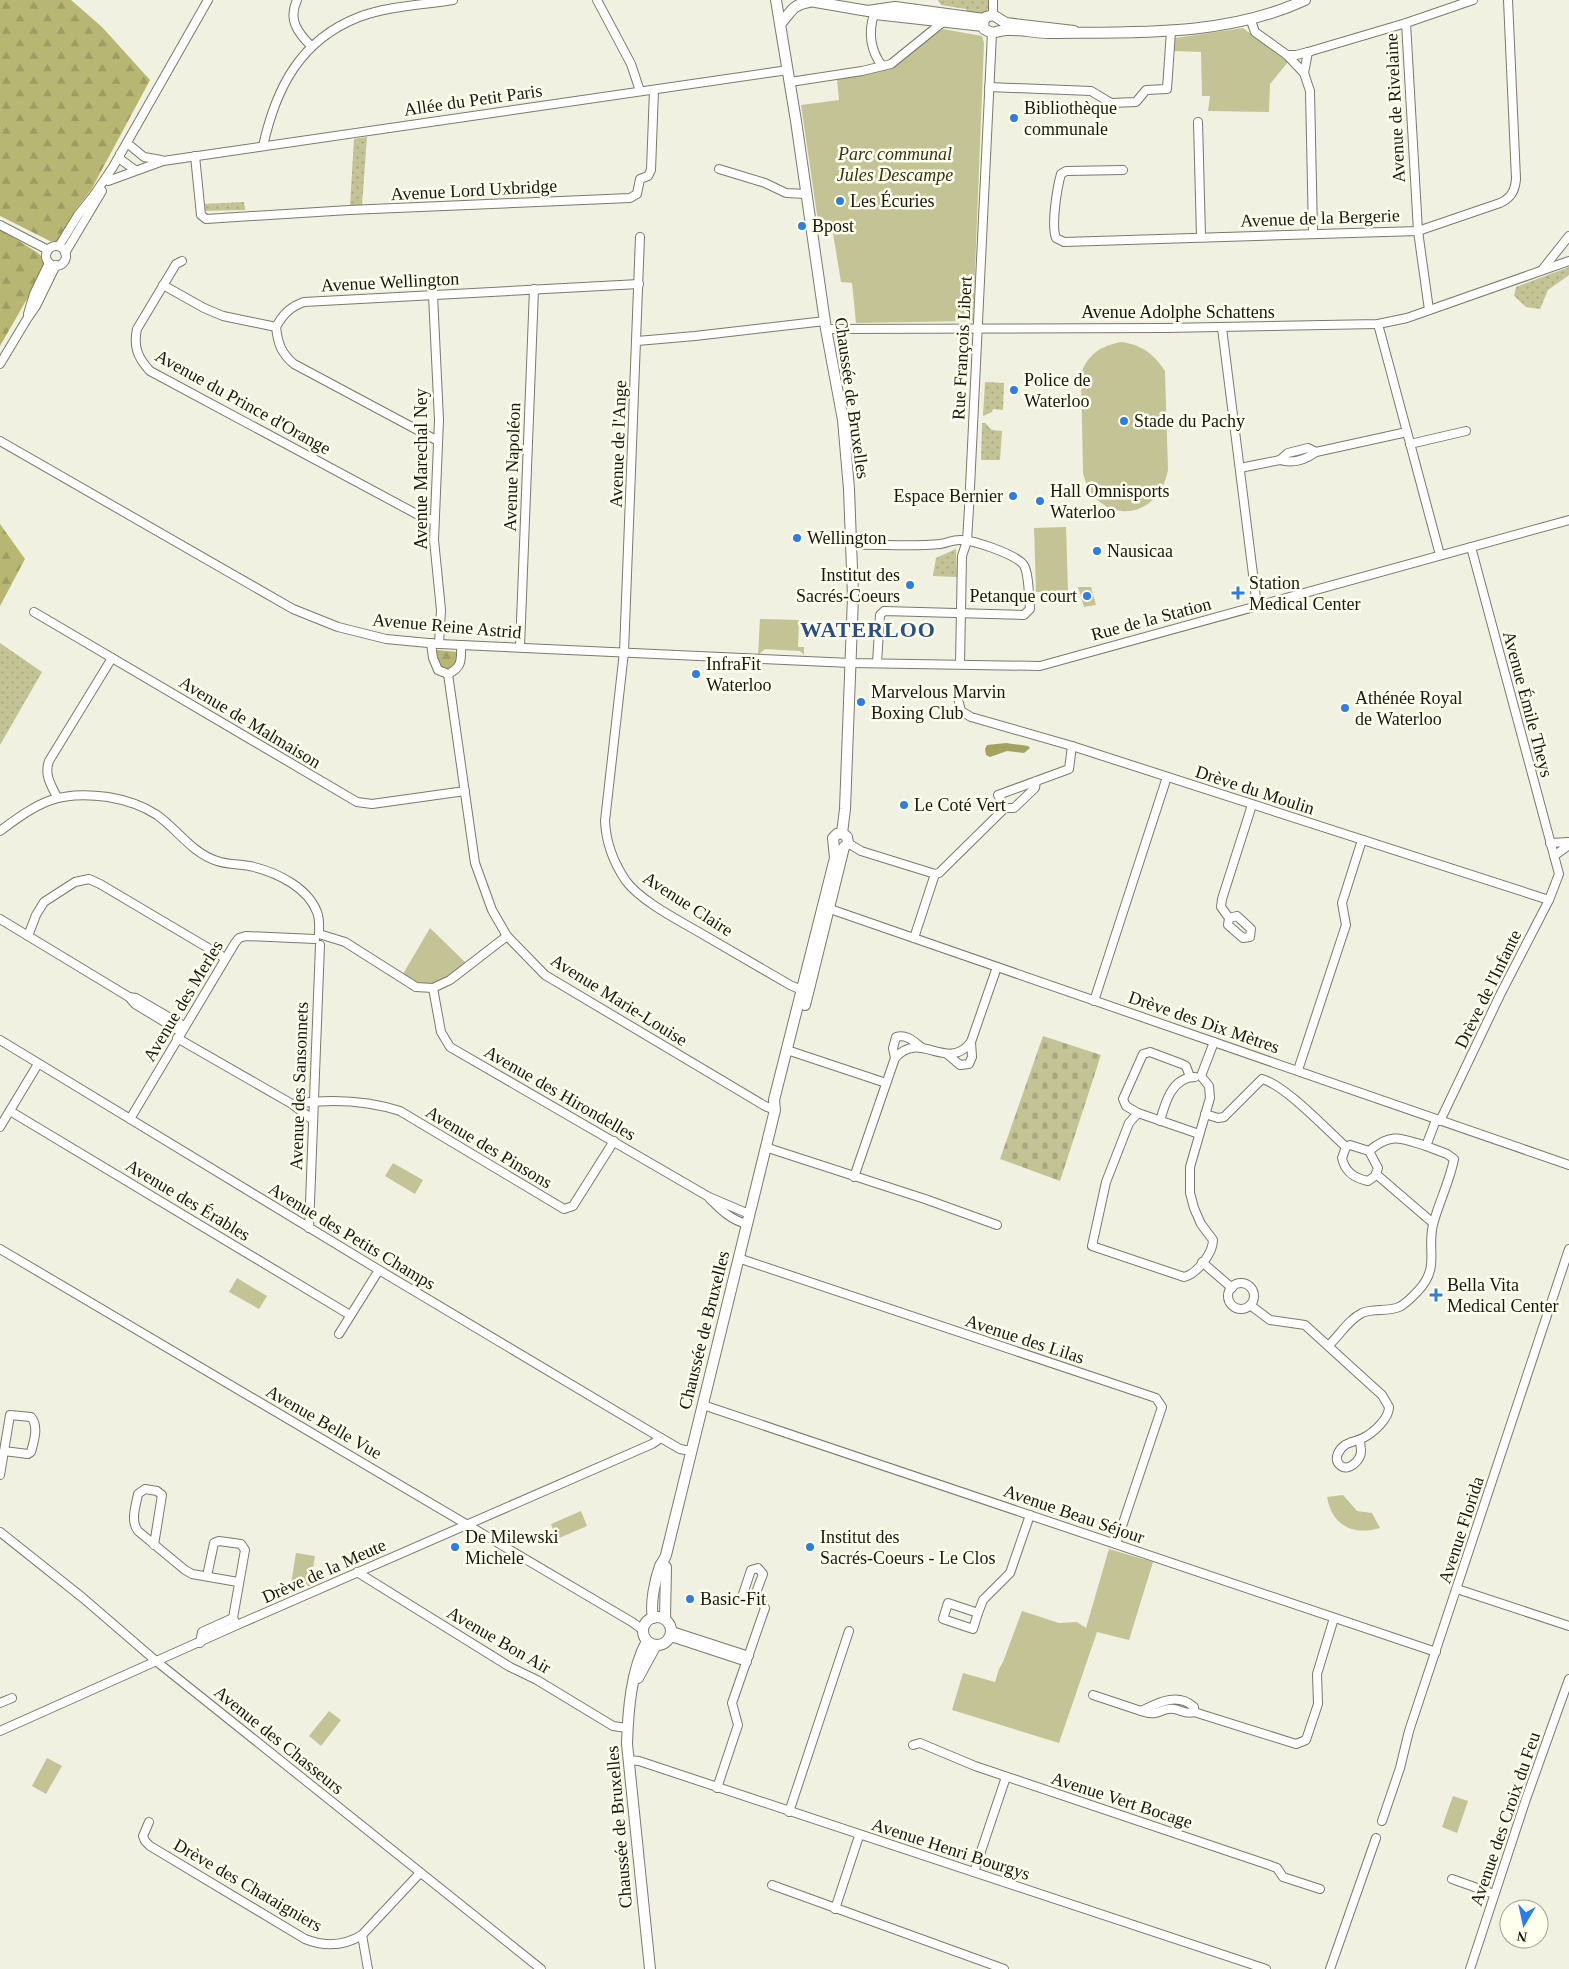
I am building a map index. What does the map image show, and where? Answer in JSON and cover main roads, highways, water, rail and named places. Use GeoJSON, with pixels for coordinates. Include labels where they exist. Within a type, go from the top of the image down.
{"type":"FeatureCollection","features":[{"type":"Feature","properties":{"kind":"main road","name":"Chaussée de Bruxelles"},"geometry":{"type":"LineString","coordinates":[[665,1619],[665,1558],[775,1110],[781,1101],[790,1051],[805,991],[820,916],[835,858],[847,837],[842,833],[846,809],[853,596],[852,545],[843,420],[825,325],[790,82],[776,0]]}},
{"type":"Feature","properties":{"kind":"main road"},"geometry":{"type":"LineString","coordinates":[[990,20],[986,31],[1047,33],[1171,31],[1212,26],[1250,18],[1305,0]]}},
{"type":"Feature","properties":{"kind":"main road"},"geometry":{"type":"LineString","coordinates":[[781,23],[790,10],[807,1],[943,22],[990,20],[1002,25],[996,32]]}},
{"type":"Feature","properties":{"kind":"main road"},"geometry":{"type":"LineString","coordinates":[[871,12],[895,7],[1074,32]]}},
{"type":"Feature","properties":{"kind":"main road","name":"Chaussée de Bruxelles"},"geometry":{"type":"LineString","coordinates":[[805,991],[830,909],[842,845]]}},
{"type":"Feature","properties":{"kind":"main road","name":"Chaussée de Bruxelles"},"geometry":{"type":"LineString","coordinates":[[829,883],[827,904],[830,909]]}},
{"type":"Feature","properties":{"kind":"main road"},"geometry":{"type":"LineString","coordinates":[[820,916],[830,909]]}},
{"type":"Feature","properties":{"kind":"main road","name":"Chaussée de Bruxelles"},"geometry":{"type":"LineString","coordinates":[[650,1969],[628,1760],[627,1728],[634,1674],[638,1661],[652,1643],[647,1624],[661,1564],[665,1558]]}},
{"type":"Feature","properties":{"kind":"main road"},"geometry":{"type":"LineString","coordinates":[[647,1624],[665,1619],[670,1624],[671,1634],[667,1642],[652,1643]]}},
{"type":"Feature","properties":{"kind":"place","name":"Bibliothèque communale"},"geometry":{"type":"Point","coordinates":[1014,118]}},
{"type":"Feature","properties":{"kind":"place","name":"Les Écuries"},"geometry":{"type":"Point","coordinates":[840,201]}},
{"type":"Feature","properties":{"kind":"place","name":"Bpost"},"geometry":{"type":"Point","coordinates":[802,226]}},
{"type":"Feature","properties":{"kind":"place","name":"Police de Waterloo"},"geometry":{"type":"Point","coordinates":[1014,390]}},
{"type":"Feature","properties":{"kind":"place","name":"Stade du Pachy"},"geometry":{"type":"Point","coordinates":[1124,421]}},
{"type":"Feature","properties":{"kind":"place","name":"Espace Bernier"},"geometry":{"type":"Point","coordinates":[1013,496]}},
{"type":"Feature","properties":{"kind":"place","name":"Hall Omnisports Waterloo"},"geometry":{"type":"Point","coordinates":[1040,501]}},
{"type":"Feature","properties":{"kind":"place","name":"Wellington"},"geometry":{"type":"Point","coordinates":[797,538]}},
{"type":"Feature","properties":{"kind":"place","name":"Nausicaa"},"geometry":{"type":"Point","coordinates":[1097,551]}},
{"type":"Feature","properties":{"kind":"place","name":"Institut des Sacrés-Coeurs"},"geometry":{"type":"Point","coordinates":[910,585]}},
{"type":"Feature","properties":{"kind":"place","name":"Station Medical Center"},"geometry":{"type":"Point","coordinates":[1238,593]}},
{"type":"Feature","properties":{"kind":"place","name":"Petanque court"},"geometry":{"type":"Point","coordinates":[1087,596]}},
{"type":"Feature","properties":{"kind":"place","name":"InfraFit Waterloo"},"geometry":{"type":"Point","coordinates":[696,674]}},
{"type":"Feature","properties":{"kind":"place","name":"Marvelous Marvin Boxing Club"},"geometry":{"type":"Point","coordinates":[861,702]}},
{"type":"Feature","properties":{"kind":"place","name":"Athénée Royal de Waterloo"},"geometry":{"type":"Point","coordinates":[1345,708]}},
{"type":"Feature","properties":{"kind":"place","name":"Le Coté Vert"},"geometry":{"type":"Point","coordinates":[904,805]}},
{"type":"Feature","properties":{"kind":"place","name":"Bella Vita Medical Center"},"geometry":{"type":"Point","coordinates":[1436,1295]}},
{"type":"Feature","properties":{"kind":"place","name":"De Milewski Michele"},"geometry":{"type":"Point","coordinates":[455,1547]}},
{"type":"Feature","properties":{"kind":"place","name":"Institut des Sacrés-Coeurs - Le Clos"},"geometry":{"type":"Point","coordinates":[810,1547]}},
{"type":"Feature","properties":{"kind":"place","name":"Basic-Fit"},"geometry":{"type":"Point","coordinates":[690,1599]}},
{"type":"Feature","properties":{"kind":"district","name":"WATERLOO"},"geometry":{"type":"Point","coordinates":[868,629]}},
{"type":"Feature","properties":{"kind":"park label","name":"Parc communal Jules Descampe"},"geometry":{"type":"Point","coordinates":[895,164]}}]}
